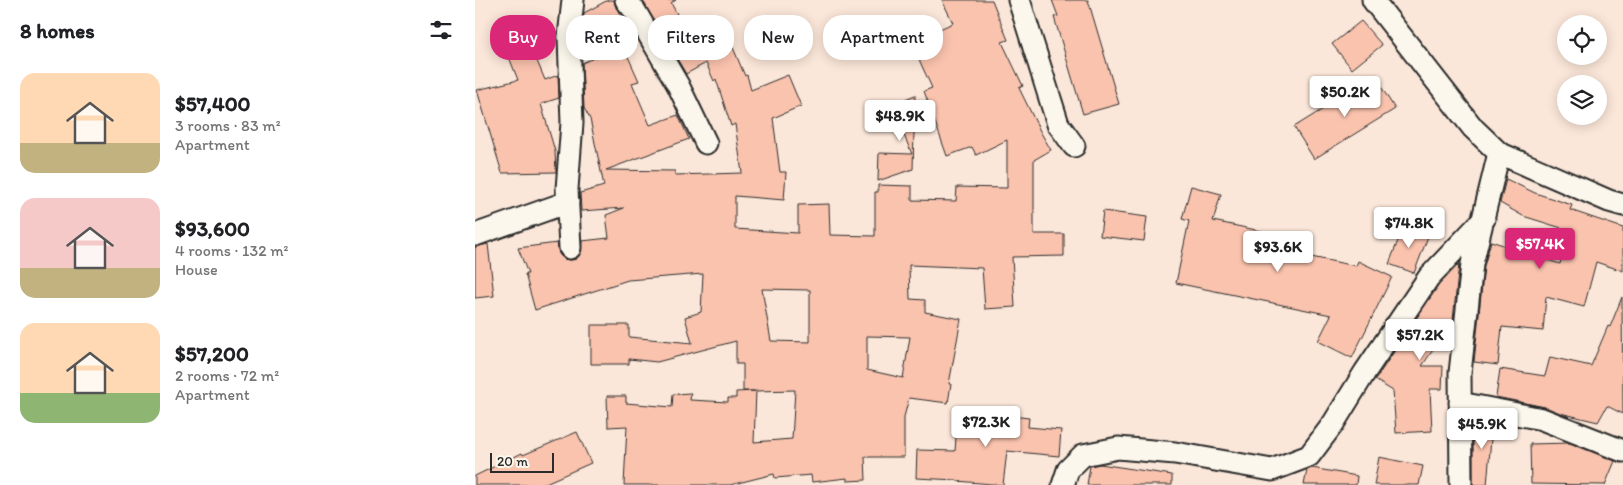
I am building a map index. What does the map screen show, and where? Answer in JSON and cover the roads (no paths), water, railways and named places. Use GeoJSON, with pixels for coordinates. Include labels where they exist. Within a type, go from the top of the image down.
{"type":"FeatureCollection","features":[{"type":"Feature","properties":{"kind":"street"},"geometry":{"type":"LineString","coordinates":[[571,248],[567,190],[572,124],[569,37],[573,0]]}},
{"type":"Feature","properties":{"kind":"street"},"geometry":{"type":"LineString","coordinates":[[626,0],[635,11],[678,85],[706,143]]}},
{"type":"Feature","properties":{"kind":"street"},"geometry":{"type":"LineString","coordinates":[[1019,0],[1058,124],[1074,146]]}},
{"type":"Feature","properties":{"kind":"street"},"geometry":{"type":"LineString","coordinates":[[1373,0],[1473,128],[1499,153],[1609,201],[1623,205]]}},
{"type":"Feature","properties":{"kind":"street"},"geometry":{"type":"LineString","coordinates":[[1461,485],[1460,373],[1472,264],[1499,153]]}},
{"type":"Feature","properties":{"kind":"street"},"geometry":{"type":"LineString","coordinates":[[475,235],[568,202]]}},
{"type":"Feature","properties":{"kind":"street"},"geometry":{"type":"LineString","coordinates":[[1063,485],[1068,470],[1083,455],[1118,448],[1175,452],[1272,470],[1309,456],[1333,424],[1365,372],[1429,277],[1484,219]]}},
{"type":"Feature","properties":{"kind":"street"},"geometry":{"type":"LineString","coordinates":[[1460,403],[1542,419],[1623,451]]}},
{"type":"Feature","properties":{"kind":"street"},"geometry":{"type":"LineString","coordinates":[[1446,485],[1460,460]]}}]}
